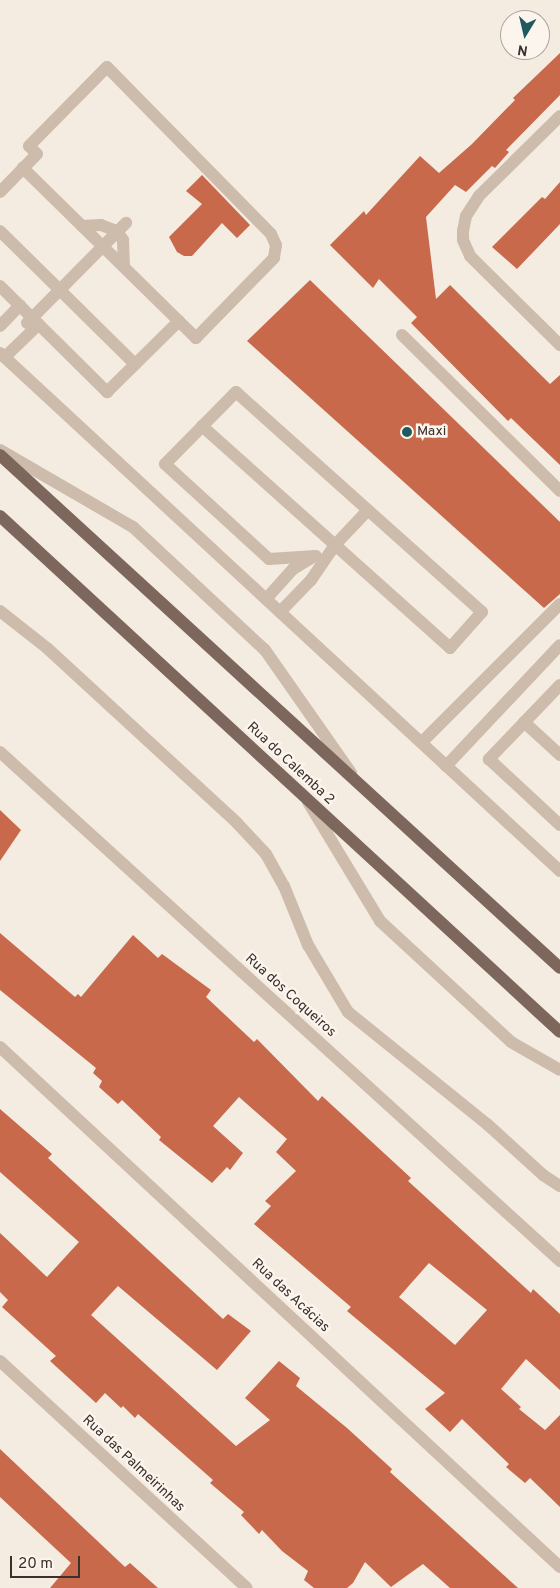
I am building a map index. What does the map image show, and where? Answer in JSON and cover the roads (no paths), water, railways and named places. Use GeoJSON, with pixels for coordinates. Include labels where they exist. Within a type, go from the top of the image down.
{"type":"FeatureCollection","features":[{"type":"Feature","properties":{"kind":"main road"},"geometry":{"type":"LineString","coordinates":[[0,455],[560,968]]}},
{"type":"Feature","properties":{"kind":"main road","name":"Rua do Calemba 2"},"geometry":{"type":"LineString","coordinates":[[0,516],[306,800],[560,1032]]}},
{"type":"Feature","properties":{"kind":"street"},"geometry":{"type":"LineString","coordinates":[[0,192],[23,168],[37,154],[28,146],[107,67],[275,239],[276,251],[269,263],[196,338],[23,168]]}},
{"type":"Feature","properties":{"kind":"street"},"geometry":{"type":"LineString","coordinates":[[560,116],[479,196],[466,216],[463,240],[470,256],[560,345]]}},
{"type":"Feature","properties":{"kind":"street"},"geometry":{"type":"LineString","coordinates":[[82,226],[121,227]]}},
{"type":"Feature","properties":{"kind":"street"},"geometry":{"type":"LineString","coordinates":[[121,227],[60,290],[2,355],[560,871]]}},
{"type":"Feature","properties":{"kind":"street"},"geometry":{"type":"LineString","coordinates":[[121,227],[124,267]]}},
{"type":"Feature","properties":{"kind":"street"},"geometry":{"type":"LineString","coordinates":[[0,231],[135,364]]}},
{"type":"Feature","properties":{"kind":"street"},"geometry":{"type":"LineString","coordinates":[[0,286],[20,305],[33,322],[107,392],[179,321]]}},
{"type":"Feature","properties":{"kind":"street"},"geometry":{"type":"LineString","coordinates":[[0,326],[20,305]]}},
{"type":"Feature","properties":{"kind":"street"},"geometry":{"type":"LineString","coordinates":[[402,335],[560,491]]}},
{"type":"Feature","properties":{"kind":"street"},"geometry":{"type":"LineString","coordinates":[[202,426],[450,648],[482,612],[236,392],[202,426],[165,464],[269,559],[316,556]]}},
{"type":"Feature","properties":{"kind":"street"},"geometry":{"type":"LineString","coordinates":[[0,450],[132,527],[266,650],[360,785]]}},
{"type":"Feature","properties":{"kind":"street"},"geometry":{"type":"LineString","coordinates":[[280,612],[311,580],[335,545],[368,510]]}},
{"type":"Feature","properties":{"kind":"street"},"geometry":{"type":"LineString","coordinates":[[266,599],[293,569],[335,545]]}},
{"type":"Feature","properties":{"kind":"street"},"geometry":{"type":"LineString","coordinates":[[422,742],[560,604]]}},
{"type":"Feature","properties":{"kind":"street"},"geometry":{"type":"LineString","coordinates":[[0,611],[47,648],[237,823],[266,854],[284,886],[308,945],[348,1012],[487,1124],[544,1175],[560,1186]]}},
{"type":"Feature","properties":{"kind":"street"},"geometry":{"type":"LineString","coordinates":[[446,766],[560,645]]}},
{"type":"Feature","properties":{"kind":"street"},"geometry":{"type":"LineString","coordinates":[[560,685],[489,759],[560,825]]}},
{"type":"Feature","properties":{"kind":"street"},"geometry":{"type":"LineString","coordinates":[[524,722],[560,755]]}},
{"type":"Feature","properties":{"kind":"street","name":"Rua dos Coqueiros"},"geometry":{"type":"LineString","coordinates":[[0,752],[560,1261]]}},
{"type":"Feature","properties":{"kind":"street"},"geometry":{"type":"LineString","coordinates":[[306,800],[380,921],[511,1042],[560,1070]]}},
{"type":"Feature","properties":{"kind":"street","name":"Rua das Acácias"},"geometry":{"type":"LineString","coordinates":[[0,1047],[560,1567]]}},
{"type":"Feature","properties":{"kind":"street","name":"Rua das Palmeirinhas"},"geometry":{"type":"LineString","coordinates":[[0,1361],[247,1588]]}},
{"type":"Feature","properties":{"kind":"place","name":"Maxi"},"geometry":{"type":"Point","coordinates":[407,432]}}]}
